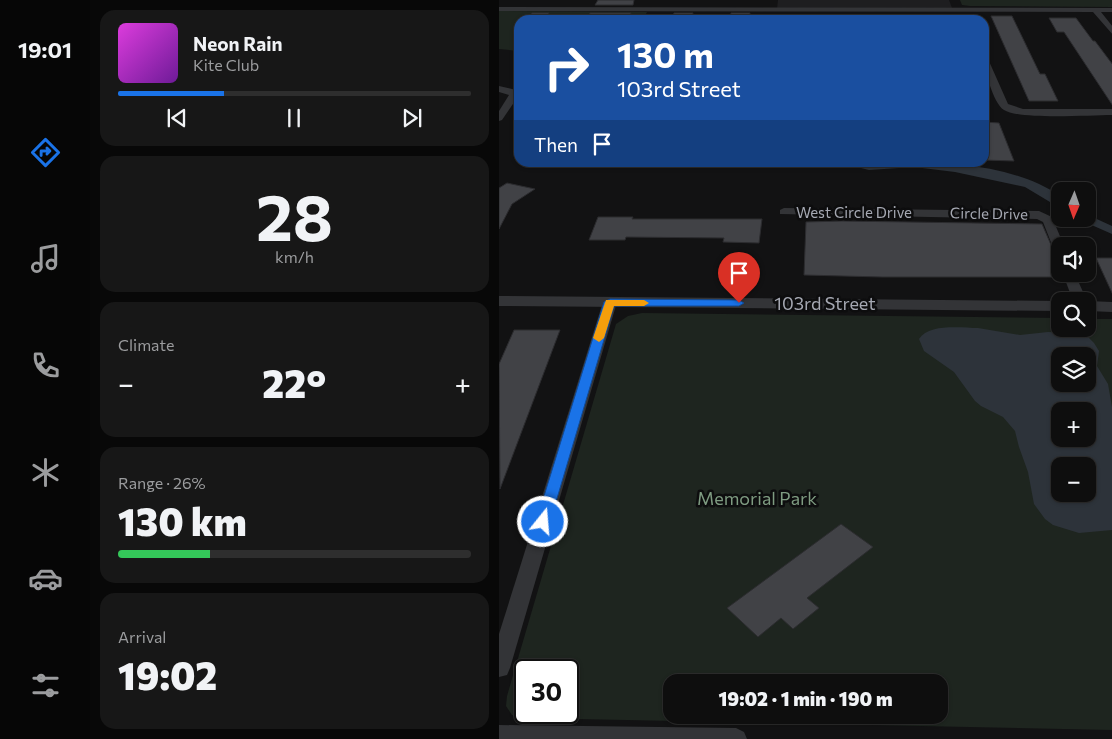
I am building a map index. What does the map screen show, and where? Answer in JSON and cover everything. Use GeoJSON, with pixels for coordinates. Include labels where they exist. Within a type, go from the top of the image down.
{"type":"FeatureCollection","features":[{"type":"Feature","properties":{"kind":"street"},"geometry":{"type":"LineString","coordinates":[[572,9],[578,0]]}},
{"type":"Feature","properties":{"kind":"street"},"geometry":{"type":"LineString","coordinates":[[713,10],[715,0]]}},
{"type":"Feature","properties":{"kind":"street"},"geometry":{"type":"LineString","coordinates":[[953,0],[966,15]]}},
{"type":"Feature","properties":{"kind":"street"},"geometry":{"type":"LineString","coordinates":[[499,9],[941,12],[959,9],[1112,10]]}},
{"type":"Feature","properties":{"kind":"street"},"geometry":{"type":"LineString","coordinates":[[1095,10],[1112,33]]}},
{"type":"Feature","properties":{"kind":"street"},"geometry":{"type":"LineString","coordinates":[[989,71],[1001,100],[1009,109],[1023,112],[1112,112]]}},
{"type":"Feature","properties":{"kind":"street"},"geometry":{"type":"LineString","coordinates":[[499,89],[513,92],[514,95],[499,118]]}},
{"type":"Feature","properties":{"kind":"street","name":"West Circle Drive"},"geometry":{"type":"LineString","coordinates":[[784,212],[925,213]]}},
{"type":"Feature","properties":{"kind":"street","name":"Circle Drive"},"geometry":{"type":"LineString","coordinates":[[925,213],[1039,215],[1048,220],[1054,237]]}},
{"type":"Feature","properties":{"kind":"street","name":"103rd Street"},"geometry":{"type":"LineString","coordinates":[[499,301],[1051,306]]}},
{"type":"Feature","properties":{"kind":"street"},"geometry":{"type":"LineString","coordinates":[[499,668],[610,302]]}},
{"type":"Feature","properties":{"kind":"street"},"geometry":{"type":"LineString","coordinates":[[1096,306],[1112,307]]}},
{"type":"Feature","properties":{"kind":"street"},"geometry":{"type":"LineString","coordinates":[[499,736],[736,739]]}},
{"type":"Feature","properties":{"kind":"shaded area"},"geometry":{"type":"Polygon","coordinates":[[[778,0],[949,0],[952,8],[777,9],[778,0]]]}},
{"type":"Feature","properties":{"kind":"shaded area"},"geometry":{"type":"Polygon","coordinates":[[[857,167],[914,167],[869,170],[857,167]]]}},
{"type":"Feature","properties":{"kind":"shaded area"},"geometry":{"type":"Polygon","coordinates":[[[914,167],[976,167],[1011,174],[1037,183],[1051,191],[1051,203],[1025,187],[955,172],[914,167]]]}},
{"type":"Feature","properties":{"kind":"shaded area"},"geometry":{"type":"Polygon","coordinates":[[[1097,219],[1112,226],[1112,234],[1097,227],[1097,219]]]}},
{"type":"Feature","properties":{"kind":"shaded area"},"geometry":{"type":"Polygon","coordinates":[[[938,328],[978,328],[1020,335],[1051,332],[1051,337],[1088,337],[1094,343],[1099,351],[1097,366],[1108,384],[1112,407],[1112,530],[1079,533],[1053,525],[1045,519],[1034,504],[1028,472],[1015,431],[1003,417],[975,401],[954,372],[924,351],[919,339],[924,334],[938,328]]]}},
{"type":"Feature","properties":{"kind":"green space"},"geometry":{"type":"Polygon","coordinates":[[[960,0],[1112,0],[1113,7],[970,6],[962,5],[960,0]]]}},
{"type":"Feature","properties":{"kind":"green space"},"geometry":{"type":"Polygon","coordinates":[[[499,11],[647,12],[646,15],[514,15],[514,50],[499,49],[499,11]]]}},
{"type":"Feature","properties":{"kind":"green space","name":"Memorial Park"},"geometry":{"type":"Polygon","coordinates":[[[642,313],[1051,318],[1051,337],[1096,337],[1096,319],[1112,319],[1112,730],[819,724],[948,724],[948,674],[663,674],[663,721],[579,719],[579,659],[518,659],[616,324],[628,316],[642,313]]]}},
{"type":"Feature","properties":{"kind":"green space","name":"Memorial Park"},"geometry":{"type":"Polygon","coordinates":[[[514,672],[514,715],[506,706],[514,672]]]}},
{"type":"Feature","properties":{"kind":"building"},"geometry":{"type":"Polygon","coordinates":[[[598,0],[634,0],[633,5],[595,5],[598,0]]]}},
{"type":"Feature","properties":{"kind":"building"},"geometry":{"type":"Polygon","coordinates":[[[532,13],[549,13],[548,15],[530,15],[532,13]]]}},
{"type":"Feature","properties":{"kind":"building"},"geometry":{"type":"Polygon","coordinates":[[[590,13],[631,13],[630,15],[589,15],[590,13]]]}},
{"type":"Feature","properties":{"kind":"building"},"geometry":{"type":"Polygon","coordinates":[[[674,13],[693,13],[692,15],[673,15],[674,13]]]}},
{"type":"Feature","properties":{"kind":"building"},"geometry":{"type":"Polygon","coordinates":[[[731,13],[750,13],[750,15],[731,15],[731,13]]]}},
{"type":"Feature","properties":{"kind":"building"},"geometry":{"type":"Polygon","coordinates":[[[991,16],[1012,16],[1040,74],[1045,74],[1058,101],[1029,101],[991,16]]]}},
{"type":"Feature","properties":{"kind":"building"},"geometry":{"type":"Polygon","coordinates":[[[1049,18],[1076,18],[1113,65],[1113,106],[1064,32],[1057,32],[1049,18]]]}},
{"type":"Feature","properties":{"kind":"building"},"geometry":{"type":"Polygon","coordinates":[[[989,122],[999,123],[1014,161],[989,160],[989,122]]]}},
{"type":"Feature","properties":{"kind":"building"},"geometry":{"type":"Polygon","coordinates":[[[507,183],[535,189],[512,204],[499,229],[499,188],[507,183]]]}},
{"type":"Feature","properties":{"kind":"building"},"geometry":{"type":"Polygon","coordinates":[[[598,217],[633,217],[632,219],[762,219],[759,243],[723,242],[724,238],[626,237],[625,240],[589,240],[598,217]]]}},
{"type":"Feature","properties":{"kind":"building"},"geometry":{"type":"Polygon","coordinates":[[[806,222],[1042,224],[1051,245],[1051,277],[804,275],[806,222]]]}},
{"type":"Feature","properties":{"kind":"building"},"geometry":{"type":"Polygon","coordinates":[[[1096,258],[1113,258],[1113,295],[1096,258]]]}},
{"type":"Feature","properties":{"kind":"building"},"geometry":{"type":"Polygon","coordinates":[[[514,330],[560,330],[500,489],[499,364],[514,330]]]}},
{"type":"Feature","properties":{"kind":"building"},"geometry":{"type":"Polygon","coordinates":[[[841,524],[873,547],[807,598],[819,608],[793,629],[781,618],[758,637],[727,608],[841,524]]]}},
{"type":"Feature","properties":{"kind":"slow traffic"},"geometry":{"type":"LineString","coordinates":[[599,338],[610,302],[644,303]]}},
{"type":"Feature","properties":{"kind":"route"},"geometry":{"type":"LineString","coordinates":[[543,522],[610,302],[739,303]]}}]}
